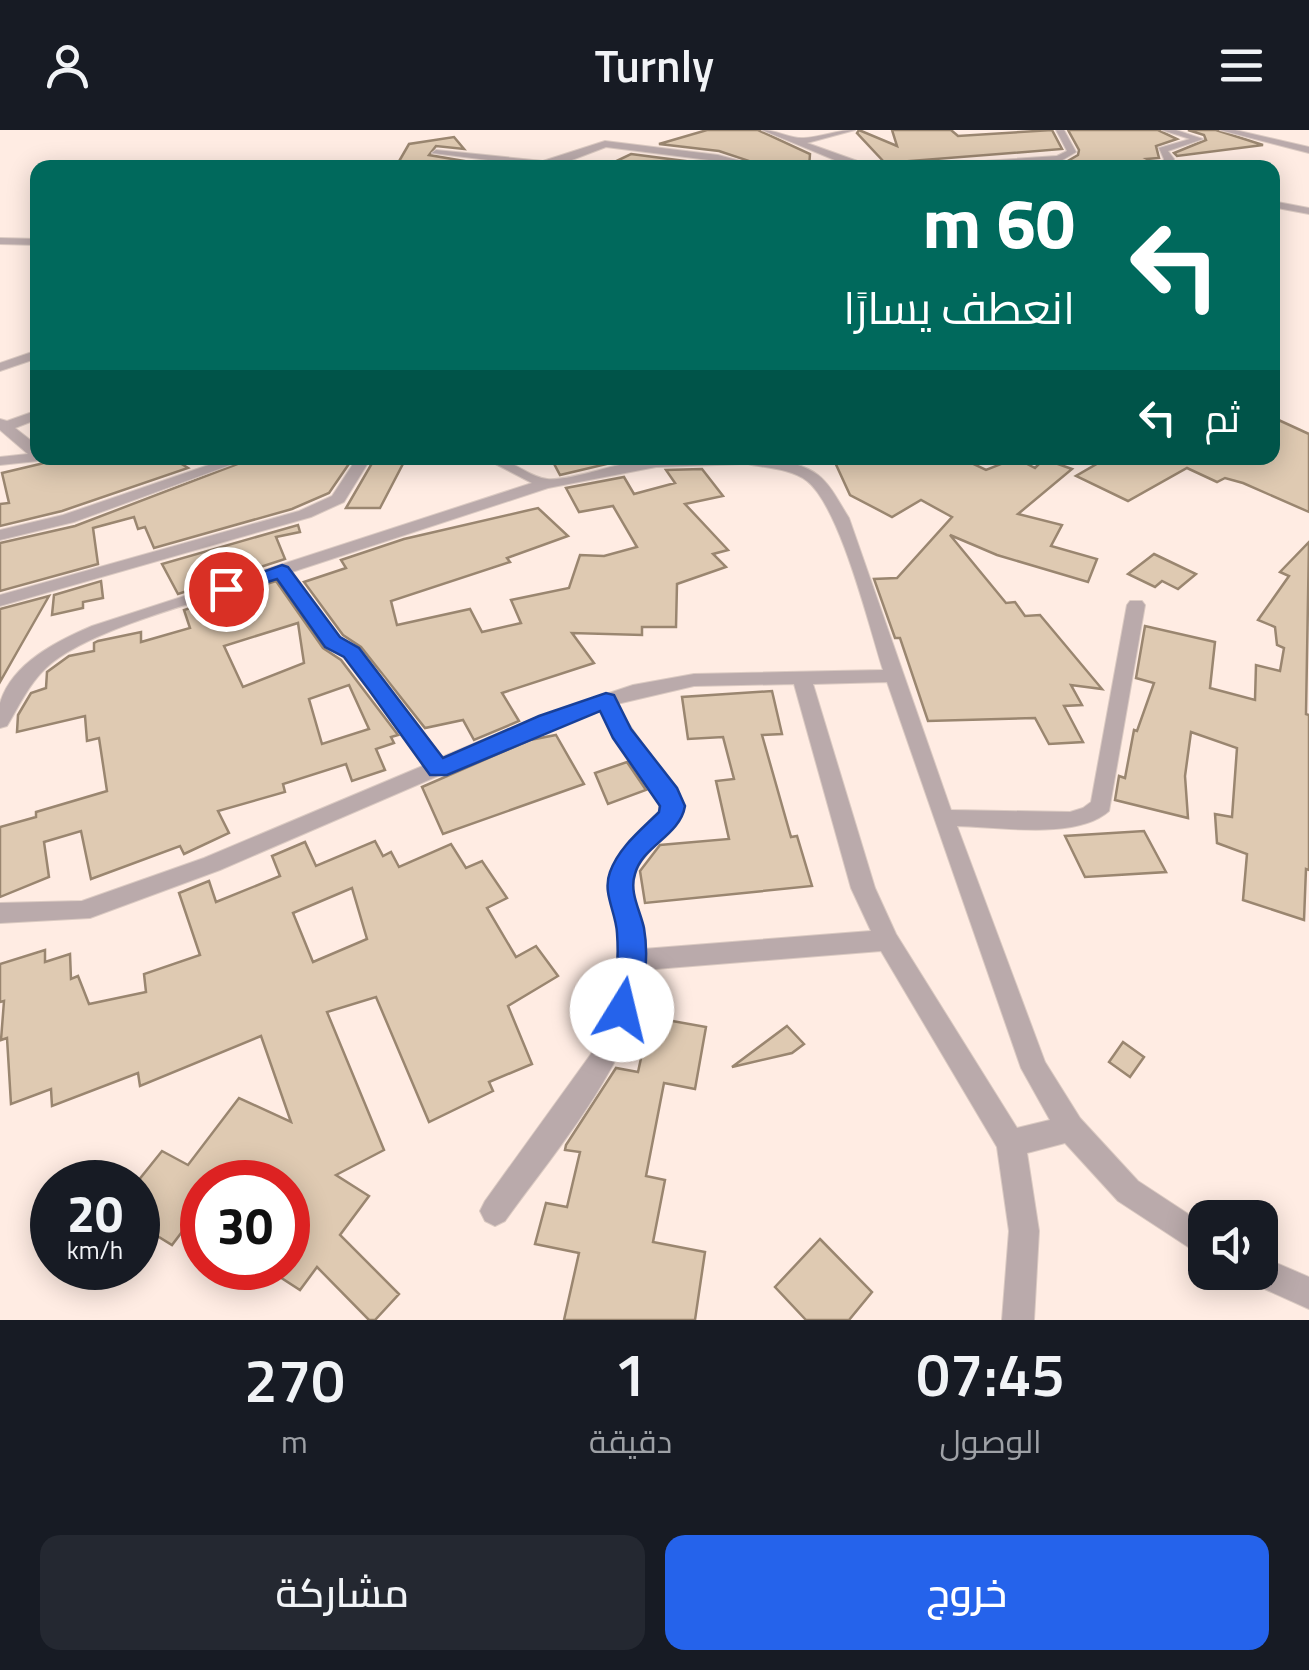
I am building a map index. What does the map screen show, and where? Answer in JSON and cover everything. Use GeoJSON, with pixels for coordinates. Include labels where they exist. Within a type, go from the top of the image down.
{"type":"FeatureCollection","features":[{"type":"Feature","properties":{"kind":"street"},"geometry":{"type":"LineString","coordinates":[[771,130],[803,141],[835,160]]}},
{"type":"Feature","properties":{"kind":"street"},"geometry":{"type":"LineString","coordinates":[[803,141],[851,130]]}},
{"type":"Feature","properties":{"kind":"street"},"geometry":{"type":"LineString","coordinates":[[1059,160],[1072,152],[1060,130]]}},
{"type":"Feature","properties":{"kind":"street"},"geometry":{"type":"LineString","coordinates":[[1166,130],[1200,139],[1162,150],[1169,160]]}},
{"type":"Feature","properties":{"kind":"street"},"geometry":{"type":"LineString","coordinates":[[1225,130],[1309,150]]}},
{"type":"Feature","properties":{"kind":"street"},"geometry":{"type":"LineString","coordinates":[[555,160],[606,144],[727,160]]}},
{"type":"Feature","properties":{"kind":"street"},"geometry":{"type":"LineString","coordinates":[[436,152],[507,160]]}},
{"type":"Feature","properties":{"kind":"street"},"geometry":{"type":"LineString","coordinates":[[1280,206],[1309,212]]}},
{"type":"Feature","properties":{"kind":"street"},"geometry":{"type":"LineString","coordinates":[[0,240],[30,242]]}},
{"type":"Feature","properties":{"kind":"street"},"geometry":{"type":"LineString","coordinates":[[0,352],[30,352]]}},
{"type":"Feature","properties":{"kind":"street"},"geometry":{"type":"LineString","coordinates":[[0,367],[30,355]]}},
{"type":"Feature","properties":{"kind":"street"},"geometry":{"type":"LineString","coordinates":[[3,425],[30,417]]}},
{"type":"Feature","properties":{"kind":"street"},"geometry":{"type":"LineString","coordinates":[[3,425],[30,449]]}},
{"type":"Feature","properties":{"kind":"street"},"geometry":{"type":"LineString","coordinates":[[0,462],[30,457]]}},
{"type":"Feature","properties":{"kind":"street"},"geometry":{"type":"LineString","coordinates":[[0,535],[68,520],[222,465]]}},
{"type":"Feature","properties":{"kind":"street"},"geometry":{"type":"LineString","coordinates":[[0,601],[305,514],[338,498],[359,465]]}},
{"type":"Feature","properties":{"kind":"street"},"geometry":{"type":"LineString","coordinates":[[505,465],[544,484]]}},
{"type":"Feature","properties":{"kind":"street"},"geometry":{"type":"LineString","coordinates":[[0,721],[28,672],[54,649],[98,630],[544,484],[645,465]]}},
{"type":"Feature","properties":{"kind":"street"},"geometry":{"type":"LineString","coordinates":[[780,465],[817,480]]}},
{"type":"Feature","properties":{"kind":"street"},"geometry":{"type":"LineString","coordinates":[[810,465],[841,518],[893,676],[1034,1068],[1070,1128],[1128,1191],[1188,1232]]}},
{"type":"Feature","properties":{"kind":"street"},"geometry":{"type":"LineString","coordinates":[[282,571],[333,642],[351,652],[439,769]]}},
{"type":"Feature","properties":{"kind":"street"},"geometry":{"type":"LineString","coordinates":[[943,818],[1070,820],[1090,815],[1101,805],[1136,604]]}},
{"type":"Feature","properties":{"kind":"street"},"geometry":{"type":"LineString","coordinates":[[0,913],[82,911],[212,864],[547,722],[633,691],[694,680],[893,676]]}},
{"type":"Feature","properties":{"kind":"street"},"geometry":{"type":"LineString","coordinates":[[802,680],[863,888],[887,940],[1011,1143],[1024,1231],[1018,1320]]}},
{"type":"Feature","properties":{"kind":"street"},"geometry":{"type":"LineString","coordinates":[[495,1211],[600,1064],[630,987],[631,930],[621,895],[621,876],[629,858],[671,815],[668,795],[621,733],[606,700]]}},
{"type":"Feature","properties":{"kind":"street"},"geometry":{"type":"LineString","coordinates":[[630,960],[887,940]]}},
{"type":"Feature","properties":{"kind":"street"},"geometry":{"type":"LineString","coordinates":[[1011,1143],[1070,1128]]}},
{"type":"Feature","properties":{"kind":"street"},"geometry":{"type":"LineString","coordinates":[[1278,1279],[1309,1294]]}},
{"type":"Feature","properties":{"kind":"building"},"geometry":{"type":"Polygon","coordinates":[[[707,130],[758,130],[810,154],[810,160],[746,160],[719,151],[659,144],[707,130]]]}},
{"type":"Feature","properties":{"kind":"building"},"geometry":{"type":"Polygon","coordinates":[[[859,130],[897,146],[892,130],[951,130],[958,136],[1052,130],[1062,149],[882,160],[857,133],[859,130]]]}},
{"type":"Feature","properties":{"kind":"building"},"geometry":{"type":"Polygon","coordinates":[[[1068,130],[1158,130],[1177,139],[1156,146],[1159,158],[1149,160],[1069,160],[1079,150],[1068,130]]]}},
{"type":"Feature","properties":{"kind":"building"},"geometry":{"type":"Polygon","coordinates":[[[1188,130],[1216,130],[1263,145],[1177,156],[1174,153],[1206,140],[1204,135],[1188,130]]]}},
{"type":"Feature","properties":{"kind":"building"},"geometry":{"type":"Polygon","coordinates":[[[454,137],[464,149],[436,146],[429,155],[458,160],[400,160],[409,144],[454,137]]]}},
{"type":"Feature","properties":{"kind":"building"},"geometry":{"type":"Polygon","coordinates":[[[631,154],[677,160],[619,160],[631,154]]]}},
{"type":"Feature","properties":{"kind":"building"},"geometry":{"type":"Polygon","coordinates":[[[1280,421],[1309,434],[1309,512],[1243,483],[1225,478],[1217,482],[1187,468],[1128,501],[1076,476],[1095,465],[1280,465],[1280,421]]]}},
{"type":"Feature","properties":{"kind":"building"},"geometry":{"type":"Polygon","coordinates":[[[36,465],[188,468],[62,511],[0,526],[0,504],[9,503],[2,473],[36,465]]]}},
{"type":"Feature","properties":{"kind":"building"},"geometry":{"type":"Polygon","coordinates":[[[235,465],[348,465],[329,493],[292,509],[154,548],[145,527],[138,529],[134,517],[93,528],[98,564],[0,591],[0,543],[75,526],[235,465]]]}},
{"type":"Feature","properties":{"kind":"building"},"geometry":{"type":"Polygon","coordinates":[[[371,465],[402,465],[380,508],[346,508],[371,465]]]}},
{"type":"Feature","properties":{"kind":"building"},"geometry":{"type":"Polygon","coordinates":[[[555,465],[602,465],[560,475],[555,465]]]}},
{"type":"Feature","properties":{"kind":"building"},"geometry":{"type":"Polygon","coordinates":[[[836,465],[976,465],[986,470],[998,465],[1061,465],[1072,469],[1018,514],[1062,525],[1051,546],[1097,559],[1088,582],[997,555],[950,535],[1006,603],[1015,602],[1025,616],[1040,615],[1102,689],[1071,685],[1082,705],[1064,706],[1083,742],[1049,744],[1035,718],[928,721],[900,638],[895,638],[874,579],[897,578],[952,517],[921,500],[892,517],[850,495],[836,465]]]}},
{"type":"Feature","properties":{"kind":"building"},"geometry":{"type":"Polygon","coordinates":[[[702,469],[723,496],[685,504],[728,550],[713,554],[726,567],[677,584],[676,627],[642,627],[642,635],[572,633],[594,663],[502,693],[519,721],[474,740],[463,720],[425,728],[361,647],[343,635],[304,582],[346,568],[341,560],[404,539],[538,508],[568,536],[507,558],[510,562],[391,601],[397,625],[470,609],[482,632],[521,623],[511,600],[569,588],[580,555],[604,556],[637,547],[613,506],[579,512],[566,488],[624,477],[634,494],[675,483],[666,470],[702,469]]]}},
{"type":"Feature","properties":{"kind":"building"},"geometry":{"type":"Polygon","coordinates":[[[298,525],[300,532],[276,537],[285,559],[178,594],[162,564],[298,525]]]}},
{"type":"Feature","properties":{"kind":"building"},"geometry":{"type":"Polygon","coordinates":[[[1309,542],[1309,870],[1306,869],[1304,920],[1243,900],[1247,854],[1217,843],[1215,814],[1232,817],[1237,748],[1191,732],[1185,776],[1188,818],[1115,800],[1119,776],[1125,778],[1134,730],[1137,731],[1154,683],[1136,678],[1145,626],[1215,642],[1210,688],[1255,700],[1256,665],[1280,671],[1284,648],[1277,645],[1275,627],[1258,620],[1289,576],[1280,572],[1309,542]]]}},
{"type":"Feature","properties":{"kind":"building"},"geometry":{"type":"Polygon","coordinates":[[[1154,554],[1196,574],[1178,589],[1162,581],[1155,587],[1128,574],[1154,554]]]}},
{"type":"Feature","properties":{"kind":"building"},"geometry":{"type":"Polygon","coordinates":[[[101,581],[103,598],[83,602],[83,608],[52,615],[54,595],[101,581]]]}},
{"type":"Feature","properties":{"kind":"building"},"geometry":{"type":"Polygon","coordinates":[[[276,581],[323,648],[341,660],[398,735],[391,737],[394,743],[376,749],[385,770],[352,781],[346,764],[283,784],[285,792],[218,811],[229,833],[184,854],[180,846],[91,879],[81,831],[44,842],[49,877],[0,897],[0,827],[107,791],[99,738],[87,741],[85,716],[17,732],[18,715],[31,693],[46,688],[47,672],[69,656],[94,651],[98,641],[141,632],[141,642],[190,628],[184,610],[276,581]],[[298,623],[224,646],[243,687],[304,663],[298,623]],[[349,685],[309,699],[322,744],[369,729],[349,685]]]}},
{"type":"Feature","properties":{"kind":"building"},"geometry":{"type":"Polygon","coordinates":[[[49,596],[21,645],[0,682],[0,609],[49,596]]]}},
{"type":"Feature","properties":{"kind":"building"},"geometry":{"type":"Polygon","coordinates":[[[772,691],[782,734],[762,735],[791,837],[797,836],[812,886],[645,903],[640,871],[660,845],[729,839],[716,781],[734,779],[723,737],[688,739],[682,697],[772,691]]]}},
{"type":"Feature","properties":{"kind":"building"},"geometry":{"type":"Polygon","coordinates":[[[556,735],[584,784],[443,834],[422,787],[530,740],[556,735]]]}},
{"type":"Feature","properties":{"kind":"building"},"geometry":{"type":"Polygon","coordinates":[[[627,762],[646,790],[608,804],[595,773],[627,762]]]}},
{"type":"Feature","properties":{"kind":"building"},"geometry":{"type":"Polygon","coordinates":[[[1144,831],[1166,872],[1085,877],[1065,836],[1144,831]]]}},
{"type":"Feature","properties":{"kind":"building"},"geometry":{"type":"Polygon","coordinates":[[[375,841],[383,856],[391,852],[399,867],[451,844],[466,868],[482,861],[507,898],[487,908],[516,957],[536,946],[558,976],[508,1006],[532,1064],[489,1082],[493,1091],[429,1122],[376,997],[327,1012],[384,1150],[336,1175],[369,1196],[340,1235],[399,1294],[375,1320],[369,1320],[317,1267],[310,1276],[310,1160],[192,1160],[239,1098],[291,1122],[261,1036],[140,1086],[138,1073],[52,1106],[51,1089],[11,1104],[7,1038],[1,1040],[4,1001],[0,1002],[0,964],[45,950],[45,962],[70,954],[71,979],[78,976],[89,1004],[146,992],[144,974],[200,955],[179,893],[209,881],[216,902],[280,876],[272,856],[305,842],[316,866],[375,841]],[[352,888],[293,913],[313,962],[367,939],[352,888]]]}},
{"type":"Feature","properties":{"kind":"building"},"geometry":{"type":"Polygon","coordinates":[[[650,1017],[706,1027],[695,1089],[664,1083],[646,1176],[665,1180],[653,1242],[705,1252],[695,1320],[564,1320],[579,1253],[535,1244],[546,1203],[567,1207],[580,1152],[565,1150],[566,1145],[616,1068],[638,1072],[650,1017]]]}},
{"type":"Feature","properties":{"kind":"building"},"geometry":{"type":"Polygon","coordinates":[[[787,1026],[804,1044],[792,1053],[732,1067],[787,1026]]]}},
{"type":"Feature","properties":{"kind":"building"},"geometry":{"type":"Polygon","coordinates":[[[1123,1042],[1144,1057],[1130,1077],[1109,1062],[1123,1042]]]}},
{"type":"Feature","properties":{"kind":"building"},"geometry":{"type":"Polygon","coordinates":[[[162,1151],[180,1161],[180,1234],[172,1245],[160,1238],[160,1160],[155,1160],[162,1151]]]}},
{"type":"Feature","properties":{"kind":"building"},"geometry":{"type":"Polygon","coordinates":[[[820,1239],[872,1292],[849,1320],[806,1320],[775,1287],[820,1239]]]}},
{"type":"Feature","properties":{"kind":"route"},"geometry":{"type":"LineString","coordinates":[[226,589],[282,571],[333,642],[351,652],[377,684],[439,769],[606,700],[621,733],[668,795],[672,806],[671,815],[629,858],[621,876],[624,913],[631,930],[630,987],[622,1010]]}}]}
